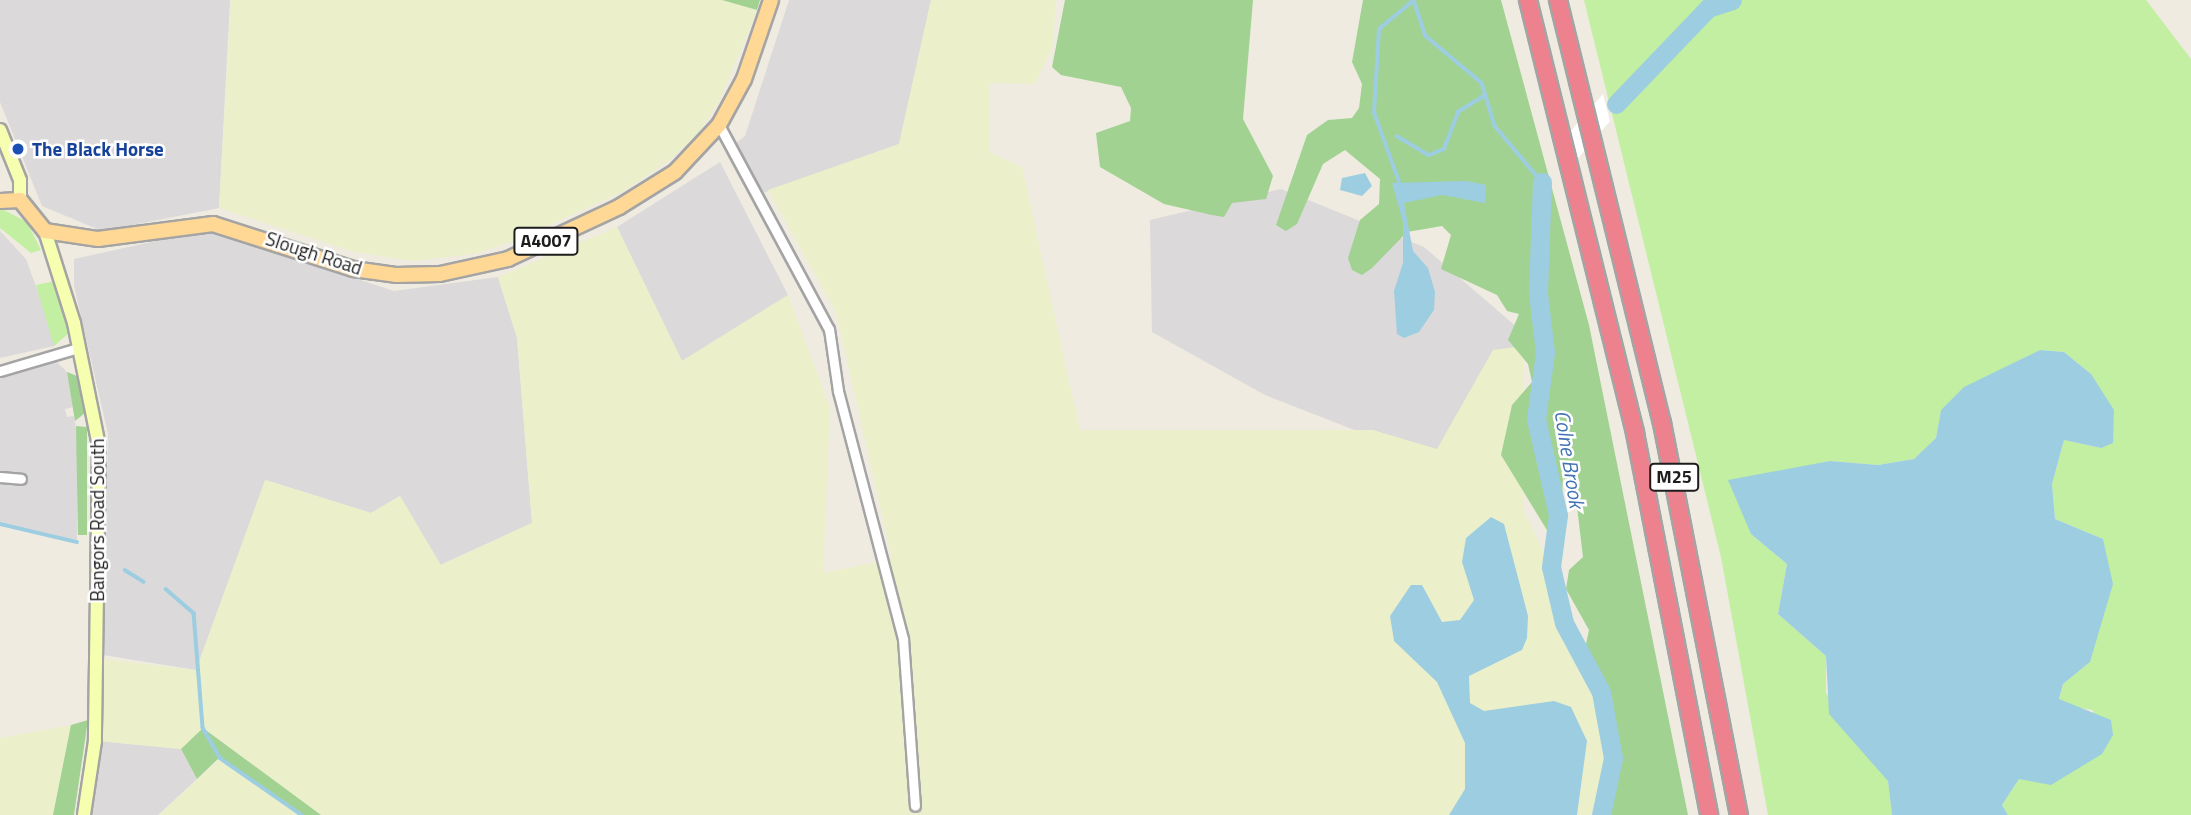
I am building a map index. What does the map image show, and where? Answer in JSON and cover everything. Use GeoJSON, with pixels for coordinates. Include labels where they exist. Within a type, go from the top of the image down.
{"type":"FeatureCollection","features":[{"type":"Feature","properties":{"kind":"highway","name":"M25"},"geometry":{"type":"LineString","coordinates":[[1528,0],[1572,167],[1637,446],[1709,815]]}},
{"type":"Feature","properties":{"kind":"highway","name":"M25"},"geometry":{"type":"LineString","coordinates":[[1558,0],[1665,436],[1739,815]]}},
{"type":"Feature","properties":{"kind":"main road","name":"Slough Road"},"geometry":{"type":"LineString","coordinates":[[45,231],[98,239],[213,224],[353,269],[440,274],[508,258],[619,207],[675,173],[719,125],[744,79],[771,0]]}},
{"type":"Feature","properties":{"kind":"main road"},"geometry":{"type":"LineString","coordinates":[[0,201],[20,201],[45,231]]}},
{"type":"Feature","properties":{"kind":"street"},"geometry":{"type":"LineString","coordinates":[[719,125],[829,329],[841,405],[903,639],[915,806]]}},
{"type":"Feature","properties":{"kind":"street"},"geometry":{"type":"LineString","coordinates":[[0,130],[20,180],[20,201]]}},
{"type":"Feature","properties":{"kind":"street","name":"Bangors Road South"},"geometry":{"type":"LineString","coordinates":[[45,231],[78,348],[97,435],[100,481],[95,741],[84,815]]}},
{"type":"Feature","properties":{"kind":"street"},"geometry":{"type":"LineString","coordinates":[[0,371],[78,348]]}},
{"type":"Feature","properties":{"kind":"street"},"geometry":{"type":"LineString","coordinates":[[0,477],[21,478]]}},
{"type":"Feature","properties":{"kind":"shaded area"},"geometry":{"type":"Polygon","coordinates":[[[0,0],[230,0],[219,208],[102,231],[42,206],[0,102],[0,0]]]}},
{"type":"Feature","properties":{"kind":"shaded area"},"geometry":{"type":"Polygon","coordinates":[[[789,0],[931,0],[899,144],[763,193],[736,143],[745,136],[789,0]]]}},
{"type":"Feature","properties":{"kind":"shaded area"},"geometry":{"type":"Polygon","coordinates":[[[720,162],[788,295],[682,361],[617,227],[720,162]]]}},
{"type":"Feature","properties":{"kind":"shaded area"},"geometry":{"type":"Polygon","coordinates":[[[1281,189],[1424,247],[1526,335],[1444,465],[1265,395],[1152,332],[1150,220],[1281,189]]]}},
{"type":"Feature","properties":{"kind":"shaded area"},"geometry":{"type":"Polygon","coordinates":[[[0,231],[26,259],[54,336],[54,346],[0,358],[0,231]]]}},
{"type":"Feature","properties":{"kind":"shaded area"},"geometry":{"type":"Polygon","coordinates":[[[192,233],[220,234],[394,291],[498,277],[517,338],[532,523],[440,565],[400,496],[371,513],[266,480],[196,670],[103,655],[108,434],[74,286],[74,259],[192,233]]]}},
{"type":"Feature","properties":{"kind":"shaded area"},"geometry":{"type":"Polygon","coordinates":[[[54,359],[67,372],[73,407],[65,409],[67,417],[74,416],[78,443],[77,543],[0,523],[0,372],[54,359]]]}},
{"type":"Feature","properties":{"kind":"shaded area"},"geometry":{"type":"Polygon","coordinates":[[[98,741],[181,749],[197,779],[158,815],[84,815],[98,741]]]}},
{"type":"Feature","properties":{"kind":"green space"},"geometry":{"type":"Polygon","coordinates":[[[231,0],[722,0],[757,10],[720,100],[697,135],[669,160],[624,191],[514,241],[474,254],[412,261],[354,252],[219,208],[231,0]]]}},
{"type":"Feature","properties":{"kind":"green space"},"geometry":{"type":"Polygon","coordinates":[[[722,0],[760,0],[757,10],[722,0]]]}},
{"type":"Feature","properties":{"kind":"green space"},"geometry":{"type":"Polygon","coordinates":[[[931,0],[1056,0],[1053,46],[1035,84],[990,83],[989,152],[1022,167],[1080,430],[1373,430],[1437,449],[1493,350],[1524,346],[1523,510],[1551,567],[1564,623],[1601,692],[1613,758],[1601,815],[321,815],[204,728],[181,749],[98,741],[103,659],[196,670],[265,480],[371,513],[400,496],[441,565],[532,523],[517,338],[498,277],[617,227],[682,361],[788,295],[830,408],[823,573],[892,559],[836,312],[768,190],[899,144],[931,0]]]}},
{"type":"Feature","properties":{"kind":"green space"},"geometry":{"type":"Polygon","coordinates":[[[1065,0],[1253,0],[1243,119],[1273,176],[1266,199],[1232,203],[1224,217],[1212,215],[1164,204],[1100,167],[1096,133],[1130,121],[1131,108],[1121,87],[1061,75],[1052,67],[1065,0]]]}},
{"type":"Feature","properties":{"kind":"green space"},"geometry":{"type":"Polygon","coordinates":[[[1363,0],[1501,0],[1589,325],[1688,815],[1604,815],[1618,764],[1608,699],[1584,653],[1589,630],[1566,589],[1569,570],[1583,557],[1574,482],[1563,479],[1559,540],[1553,540],[1501,455],[1512,405],[1532,382],[1528,364],[1508,340],[1519,314],[1507,311],[1497,295],[1441,269],[1451,235],[1442,226],[1407,232],[1362,275],[1352,270],[1348,258],[1360,220],[1379,204],[1380,179],[1345,150],[1323,164],[1297,224],[1286,231],[1276,225],[1307,135],[1328,120],[1352,118],[1359,108],[1362,84],[1352,62],[1363,0]]]}},
{"type":"Feature","properties":{"kind":"green space"},"geometry":{"type":"Polygon","coordinates":[[[1584,0],[2146,0],[2191,59],[2191,815],[2008,815],[2002,805],[2019,779],[2074,768],[2102,754],[2093,710],[2065,706],[2059,699],[2063,684],[2090,662],[2103,539],[2055,519],[2052,484],[2064,440],[2101,448],[2091,374],[2064,352],[2040,350],[1941,410],[1936,438],[1914,459],[1878,465],[1830,461],[1749,481],[1751,534],[1787,564],[1778,614],[1826,656],[1826,693],[1888,781],[1892,815],[1768,815],[1721,557],[1584,0]]]}},
{"type":"Feature","properties":{"kind":"green space"},"geometry":{"type":"Polygon","coordinates":[[[0,208],[27,222],[41,250],[31,253],[0,228],[0,208]]]}},
{"type":"Feature","properties":{"kind":"green space"},"geometry":{"type":"Polygon","coordinates":[[[55,281],[70,332],[54,346],[36,285],[55,281]]]}},
{"type":"Feature","properties":{"kind":"green space"},"geometry":{"type":"Polygon","coordinates":[[[67,372],[77,376],[85,413],[75,421],[67,372]]]}},
{"type":"Feature","properties":{"kind":"green space"},"geometry":{"type":"Polygon","coordinates":[[[76,426],[87,427],[87,535],[78,535],[76,426]]]}},
{"type":"Feature","properties":{"kind":"green space"},"geometry":{"type":"Polygon","coordinates":[[[88,720],[74,815],[53,815],[71,725],[88,720]]]}},
{"type":"Feature","properties":{"kind":"green space"},"geometry":{"type":"Polygon","coordinates":[[[71,725],[53,815],[0,815],[0,738],[71,725]]]}},
{"type":"Feature","properties":{"kind":"green space"},"geometry":{"type":"Polygon","coordinates":[[[203,728],[321,815],[299,815],[220,757],[197,779],[181,749],[203,728]]]}},
{"type":"Feature","properties":{"kind":"green space"},"geometry":{"type":"Polygon","coordinates":[[[220,759],[301,815],[159,815],[220,759]]]}},
{"type":"Feature","properties":{"kind":"water"},"geometry":{"type":"Polygon","coordinates":[[[1365,173],[1372,186],[1362,196],[1340,190],[1342,178],[1365,173]]]}},
{"type":"Feature","properties":{"kind":"water"},"geometry":{"type":"Polygon","coordinates":[[[1466,181],[1486,185],[1485,203],[1442,195],[1404,203],[1413,251],[1428,268],[1435,292],[1434,310],[1419,332],[1404,338],[1397,334],[1394,291],[1403,263],[1403,222],[1392,183],[1466,181]]]}},
{"type":"Feature","properties":{"kind":"water"},"geometry":{"type":"Polygon","coordinates":[[[2040,350],[2064,352],[2091,374],[2114,410],[2113,443],[2101,448],[2064,440],[2052,484],[2055,519],[2103,539],[2113,584],[2090,662],[2063,684],[2059,699],[2111,720],[2113,735],[2102,754],[2051,785],[2019,779],[2002,805],[2008,815],[1892,815],[1888,781],[1829,714],[1826,656],[1778,614],[1787,564],[1751,534],[1728,480],[1830,461],[1878,465],[1914,459],[1936,438],[1941,410],[1964,387],[2040,350]]]}},
{"type":"Feature","properties":{"kind":"water"},"geometry":{"type":"Polygon","coordinates":[[[1491,517],[1504,524],[1528,616],[1527,638],[1522,650],[1469,676],[1470,703],[1484,711],[1554,701],[1571,707],[1587,741],[1577,815],[1449,815],[1465,789],[1465,743],[1437,682],[1394,641],[1390,616],[1411,585],[1422,585],[1442,622],[1460,620],[1474,600],[1462,562],[1466,538],[1491,517]]]}},
{"type":"Feature","properties":{"kind":"pier"},"geometry":{"type":"Polygon","coordinates":[[[1603,94],[1610,121],[1562,177],[1555,149],[1603,94]]]}},
{"type":"Feature","properties":{"kind":"waterway"},"geometry":{"type":"LineString","coordinates":[[1414,0],[1426,36],[1482,83],[1495,126],[1542,182]]}},
{"type":"Feature","properties":{"kind":"waterway"},"geometry":{"type":"LineString","coordinates":[[1399,182],[1374,113],[1379,29],[1414,0]]}},
{"type":"Feature","properties":{"kind":"waterway","name":"Colne Brook"},"geometry":{"type":"LineString","coordinates":[[1616,104],[1708,8],[1732,0]]}},
{"type":"Feature","properties":{"kind":"waterway"},"geometry":{"type":"LineString","coordinates":[[1397,136],[1429,155],[1444,149],[1458,112],[1485,95]]}},
{"type":"Feature","properties":{"kind":"waterway","name":"Colne Brook"},"geometry":{"type":"LineString","coordinates":[[1542,182],[1538,293],[1545,353],[1536,419],[1558,515],[1551,567],[1564,623],[1601,692],[1613,758],[1601,815]]}},
{"type":"Feature","properties":{"kind":"waterway"},"geometry":{"type":"LineString","coordinates":[[0,524],[77,542]]}},
{"type":"Feature","properties":{"kind":"waterway"},"geometry":{"type":"LineString","coordinates":[[125,570],[144,582]]}},
{"type":"Feature","properties":{"kind":"waterway"},"geometry":{"type":"LineString","coordinates":[[166,589],[194,613],[203,728],[220,758],[302,815]]}},
{"type":"Feature","properties":{"kind":"place","name":"The Black Horse"},"geometry":{"type":"Point","coordinates":[18,149]}}]}
